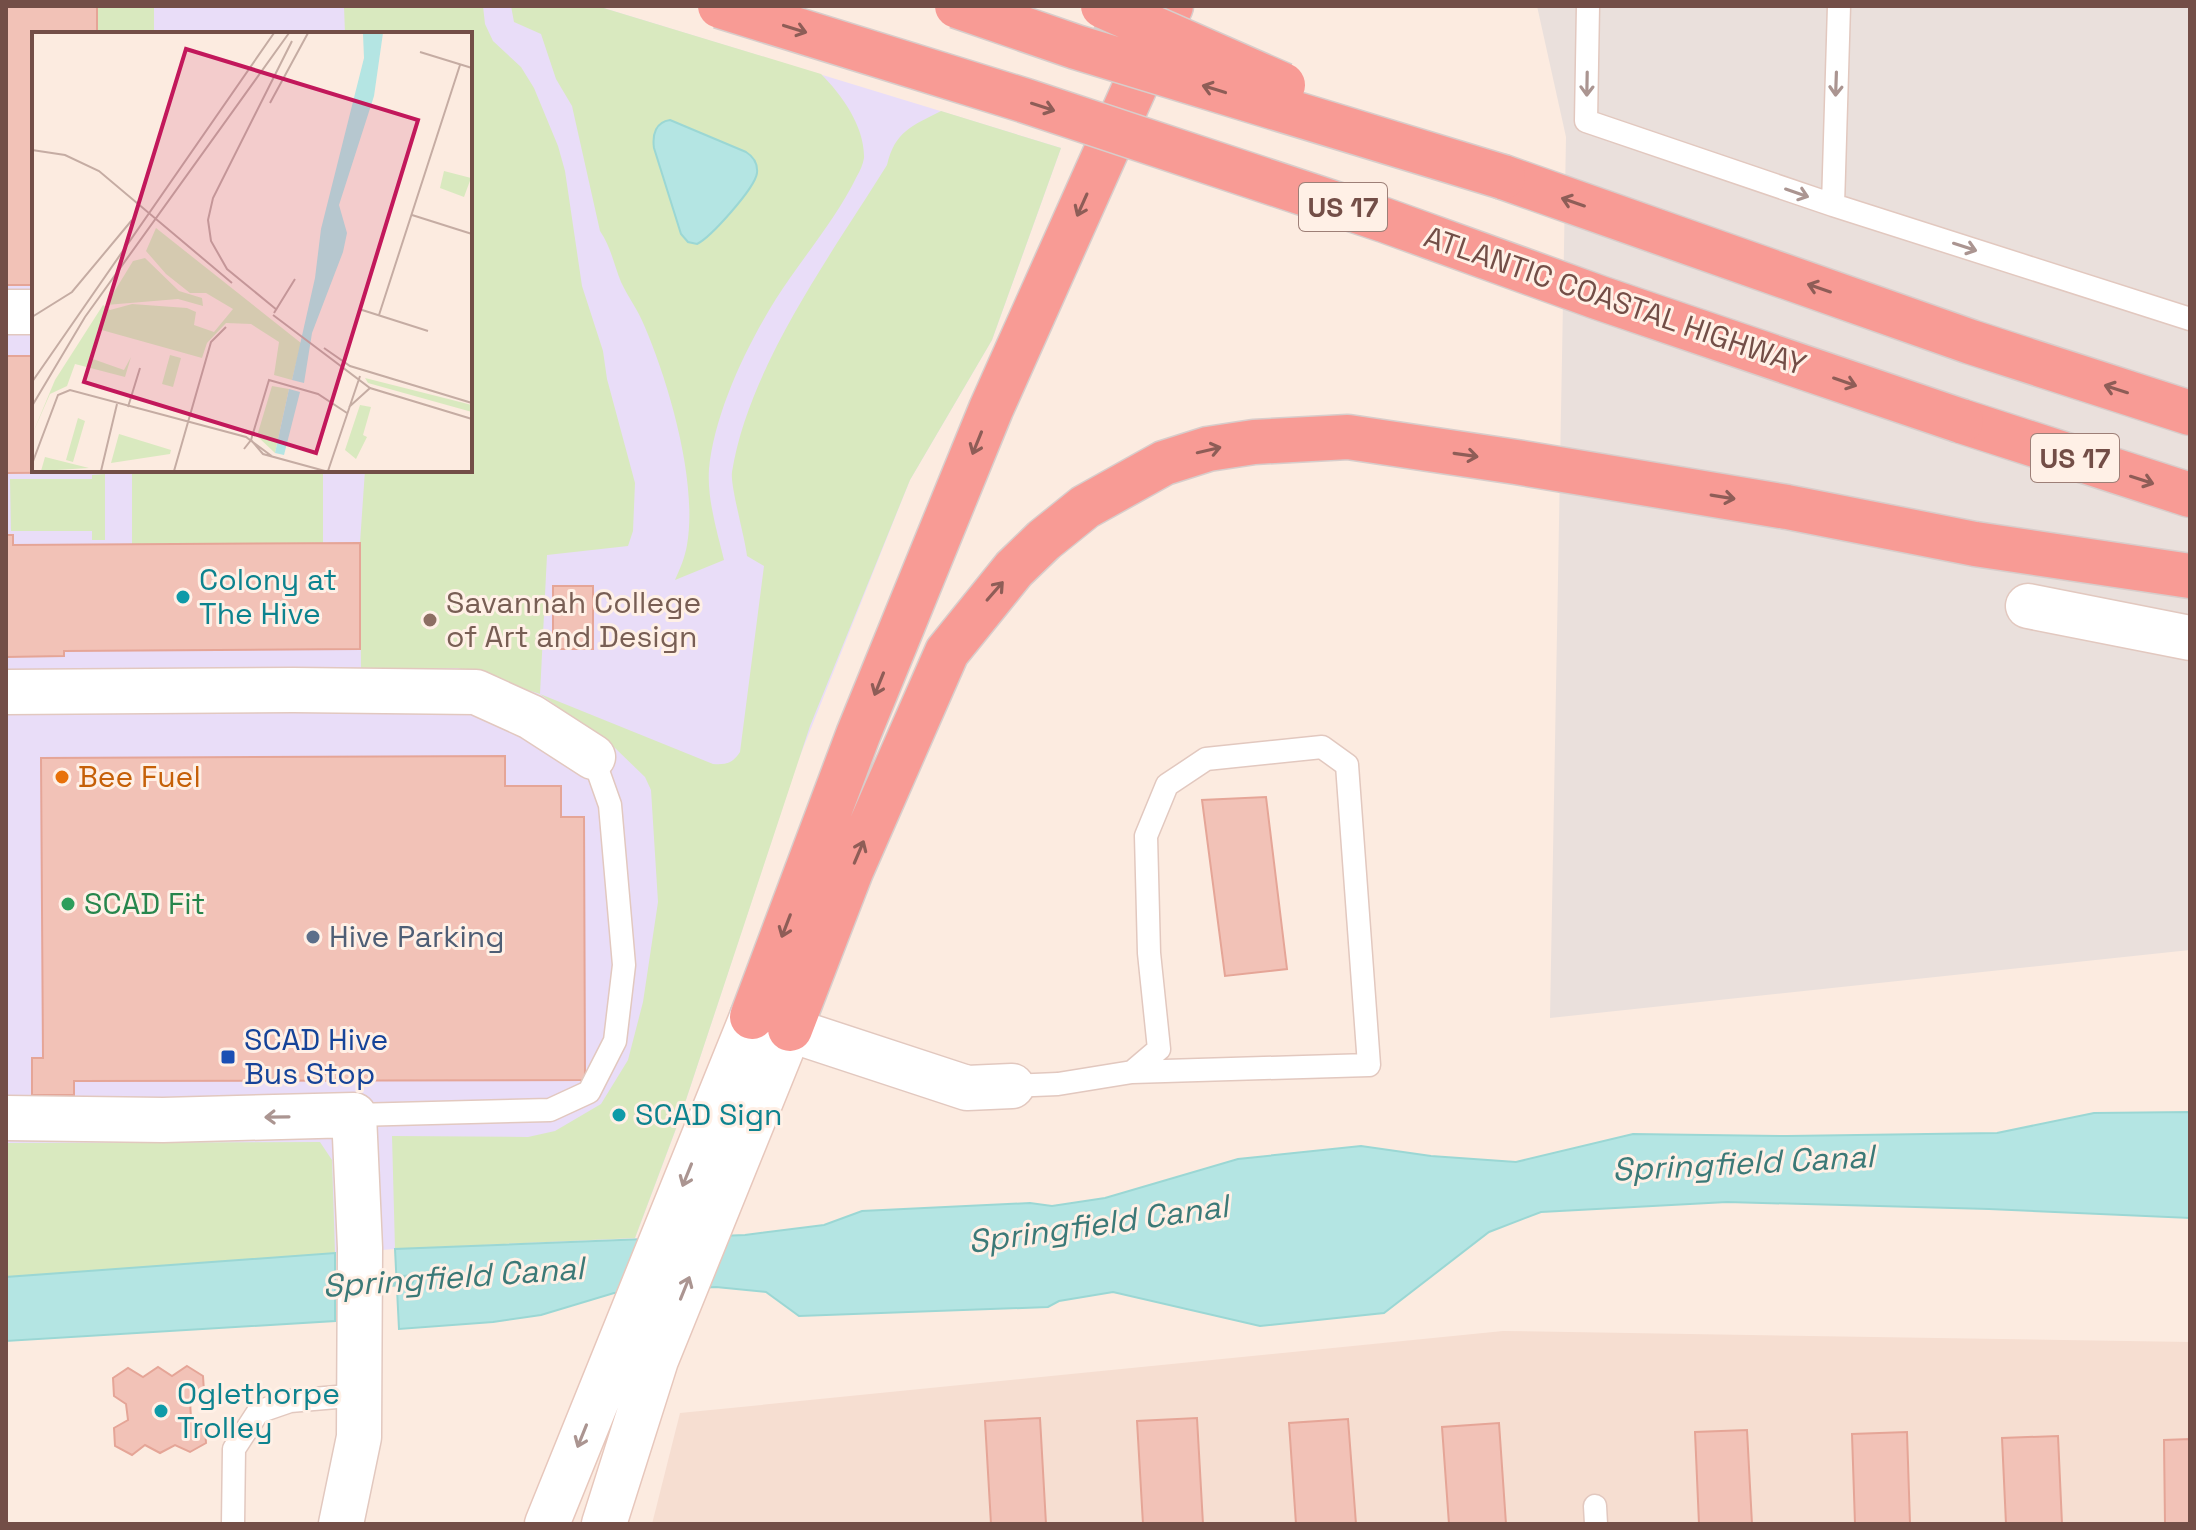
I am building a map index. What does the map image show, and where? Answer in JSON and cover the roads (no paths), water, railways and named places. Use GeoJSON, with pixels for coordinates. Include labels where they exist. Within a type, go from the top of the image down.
{"type":"FeatureCollection","features":[{"type":"Feature","properties":{"kind":"highway","name":"ATLANTIC COASTAL HIGHWAY"},"geometry":{"type":"LineString","coordinates":[[720,6],[1026,101],[1339,205],[1886,396],[2190,495]]}},
{"type":"Feature","properties":{"kind":"highway","name":"US 17"},"geometry":{"type":"LineString","coordinates":[[957,6],[1076,47],[1503,177],[1971,342],[2190,413]]}},
{"type":"Feature","properties":{"kind":"highway"},"geometry":{"type":"LineString","coordinates":[[1103,6],[1503,177]]}},
{"type":"Feature","properties":{"kind":"highway"},"geometry":{"type":"LineString","coordinates":[[771,1023],[858,735],[991,409],[1171,6]]}},
{"type":"Feature","properties":{"kind":"highway"},"geometry":{"type":"LineString","coordinates":[[771,1023],[851,871],[947,652],[1014,569],[1085,507],[1164,463],[1208,449],[1254,442],[1348,437],[1787,507],[1975,544],[2190,576]]}},
{"type":"Feature","properties":{"kind":"street"},"geometry":{"type":"LineString","coordinates":[[6,312],[32,312]]}},
{"type":"Feature","properties":{"kind":"street"},"geometry":{"type":"LineString","coordinates":[[2028,606],[2190,638]]}},
{"type":"Feature","properties":{"kind":"street"},"geometry":{"type":"LineString","coordinates":[[6,692],[476,692],[531,717],[593,757]]}},
{"type":"Feature","properties":{"kind":"street"},"geometry":{"type":"LineString","coordinates":[[547,1524],[612,1364],[746,1084],[771,1023],[967,1088],[1012,1086]]}},
{"type":"Feature","properties":{"kind":"street"},"geometry":{"type":"LineString","coordinates":[[604,1524],[746,1084]]}},
{"type":"Feature","properties":{"kind":"street"},"geometry":{"type":"LineString","coordinates":[[6,1118],[163,1120],[354,1115],[360,1248],[359,1437],[341,1524]]}},
{"type":"Feature","properties":{"kind":"lane"},"geometry":{"type":"LineString","coordinates":[[1588,6],[1586,121],[1833,205],[2190,319]]}},
{"type":"Feature","properties":{"kind":"lane"},"geometry":{"type":"LineString","coordinates":[[1833,205],[1839,6]]}},
{"type":"Feature","properties":{"kind":"lane"},"geometry":{"type":"LineString","coordinates":[[1012,1086],[1058,1084],[1132,1072],[1369,1065],[1347,765],[1322,747],[1206,759],[1167,785],[1146,836],[1149,953],[1159,1049],[1132,1072]]}},
{"type":"Feature","properties":{"kind":"lane"},"geometry":{"type":"LineString","coordinates":[[354,1115],[550,1110],[589,1092],[615,1041],[624,965],[610,805],[593,757]]}},
{"type":"Feature","properties":{"kind":"lane"},"geometry":{"type":"LineString","coordinates":[[233,1524],[234,1449],[258,1412],[290,1401],[360,1395]]}},
{"type":"Feature","properties":{"kind":"water"},"geometry":{"type":"Polygon","coordinates":[[[670,120],[746,152],[757,166],[754,180],[732,212],[697,244],[688,242],[681,234],[654,148],[656,130],[661,123],[670,120]]]}},
{"type":"Feature","properties":{"kind":"water"},"geometry":{"type":"Polygon","coordinates":[[[2190,1112],[2190,1218],[1727,1202],[1541,1212],[1489,1232],[1384,1313],[1260,1326],[1113,1292],[1059,1301],[1048,1307],[799,1316],[766,1292],[716,1287],[614,1293],[541,1315],[399,1329],[395,1249],[745,1235],[824,1225],[862,1211],[1030,1203],[1052,1206],[1105,1198],[1238,1159],[1361,1146],[1431,1156],[1516,1162],[1633,1134],[1787,1136],[1997,1133],[2094,1113],[2190,1112]]]}},
{"type":"Feature","properties":{"kind":"water"},"geometry":{"type":"Polygon","coordinates":[[[335,1253],[335,1321],[6,1341],[6,1277],[335,1253]]]}},
{"type":"Feature","properties":{"kind":"waterway","name":"Springfield Canal"},"geometry":{"type":"LineString","coordinates":[[370,1283],[409,1280]]}},
{"type":"Feature","properties":{"kind":"place","name":"Colony at The Hive"},"geometry":{"type":"Point","coordinates":[183,597]}},
{"type":"Feature","properties":{"kind":"place","name":"Savannah College of Art and Design"},"geometry":{"type":"Point","coordinates":[430,620]}},
{"type":"Feature","properties":{"kind":"place","name":"Bee Fuel"},"geometry":{"type":"Point","coordinates":[62,777]}},
{"type":"Feature","properties":{"kind":"place","name":"SCAD Fit"},"geometry":{"type":"Point","coordinates":[68,904]}},
{"type":"Feature","properties":{"kind":"place","name":"Hive Parking"},"geometry":{"type":"Point","coordinates":[313,937]}},
{"type":"Feature","properties":{"kind":"place","name":"SCAD Hive Bus Stop"},"geometry":{"type":"Point","coordinates":[228,1057]}},
{"type":"Feature","properties":{"kind":"place","name":"SCAD Sign"},"geometry":{"type":"Point","coordinates":[619,1115]}},
{"type":"Feature","properties":{"kind":"place","name":"Oglethorpe Trolley"},"geometry":{"type":"Point","coordinates":[161,1411]}}]}
